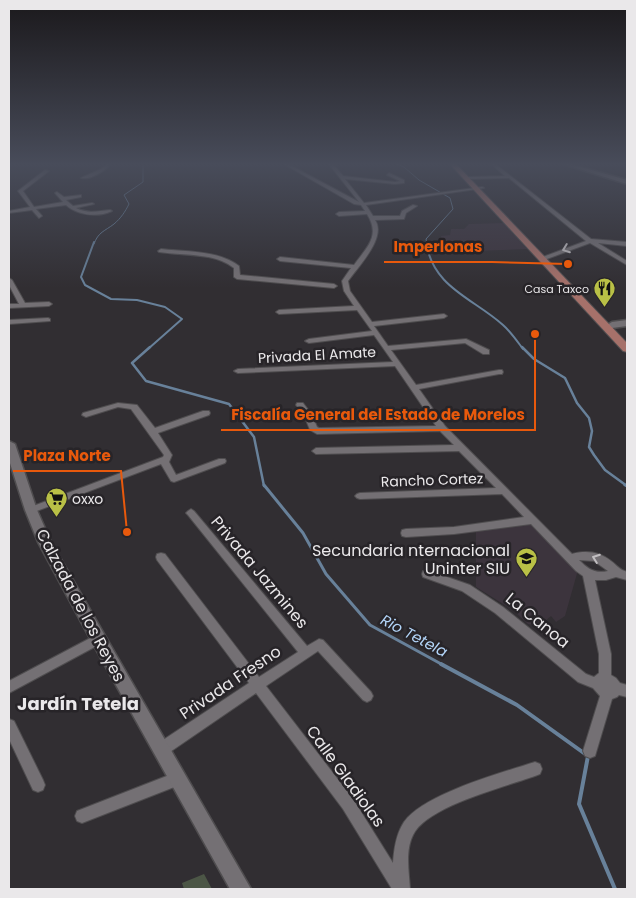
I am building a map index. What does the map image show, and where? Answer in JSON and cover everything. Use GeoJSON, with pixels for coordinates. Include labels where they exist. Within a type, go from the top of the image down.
{"type":"FeatureCollection","features":[{"type":"Feature","properties":{"kind":"main road"},"geometry":{"type":"LineString","coordinates":[[494,205],[544,258],[627,340]]}},
{"type":"Feature","properties":{"kind":"main road"},"geometry":{"type":"LineString","coordinates":[[559,273],[627,349]]}},
{"type":"Feature","properties":{"kind":"main road"},"geometry":{"type":"LineString","coordinates":[[612,325],[627,324]]}},
{"type":"Feature","properties":{"kind":"street"},"geometry":{"type":"LineString","coordinates":[[31,205],[39,216]]}},
{"type":"Feature","properties":{"kind":"street"},"geometry":{"type":"LineString","coordinates":[[9,212],[47,205]]}},
{"type":"Feature","properties":{"kind":"street"},"geometry":{"type":"LineString","coordinates":[[68,205],[77,212],[89,215],[110,211]]}},
{"type":"Feature","properties":{"kind":"street"},"geometry":{"type":"LineString","coordinates":[[71,208],[87,205]]}},
{"type":"Feature","properties":{"kind":"street"},"geometry":{"type":"LineString","coordinates":[[365,205],[375,223],[374,238],[345,281],[347,291],[442,428],[588,575],[605,654],[601,681]]}},
{"type":"Feature","properties":{"kind":"street"},"geometry":{"type":"LineString","coordinates":[[545,205],[590,241],[627,263]]}},
{"type":"Feature","properties":{"kind":"street"},"geometry":{"type":"LineString","coordinates":[[339,214],[402,218],[404,212],[415,206]]}},
{"type":"Feature","properties":{"kind":"street"},"geometry":{"type":"LineString","coordinates":[[86,221],[89,215]]}},
{"type":"Feature","properties":{"kind":"street"},"geometry":{"type":"LineString","coordinates":[[544,258],[590,241],[627,244]]}},
{"type":"Feature","properties":{"kind":"street"},"geometry":{"type":"LineString","coordinates":[[161,251],[224,260],[237,267],[237,277],[334,286],[347,291]]}},
{"type":"Feature","properties":{"kind":"street"},"geometry":{"type":"LineString","coordinates":[[280,259],[354,267]]}},
{"type":"Feature","properties":{"kind":"street"},"geometry":{"type":"LineString","coordinates":[[10,280],[23,305]]}},
{"type":"Feature","properties":{"kind":"street"},"geometry":{"type":"LineString","coordinates":[[334,286],[335,283],[345,281]]}},
{"type":"Feature","properties":{"kind":"street"},"geometry":{"type":"LineString","coordinates":[[9,306],[49,304]]}},
{"type":"Feature","properties":{"kind":"street"},"geometry":{"type":"LineString","coordinates":[[279,312],[359,308]]}},
{"type":"Feature","properties":{"kind":"street"},"geometry":{"type":"LineString","coordinates":[[370,324],[444,316]]}},
{"type":"Feature","properties":{"kind":"street"},"geometry":{"type":"LineString","coordinates":[[9,322],[48,320]]}},
{"type":"Feature","properties":{"kind":"street"},"geometry":{"type":"LineString","coordinates":[[309,340],[376,333]]}},
{"type":"Feature","properties":{"kind":"street"},"geometry":{"type":"LineString","coordinates":[[386,348],[466,341],[486,352]]}},
{"type":"Feature","properties":{"kind":"street","name":"Privada El Amate"},"geometry":{"type":"LineString","coordinates":[[238,371],[396,364]]}},
{"type":"Feature","properties":{"kind":"street"},"geometry":{"type":"LineString","coordinates":[[414,388],[499,372]]}},
{"type":"Feature","properties":{"kind":"street"},"geometry":{"type":"LineString","coordinates":[[31,510],[164,461],[168,455],[154,432],[134,407],[118,405],[86,415]]}},
{"type":"Feature","properties":{"kind":"street"},"geometry":{"type":"LineString","coordinates":[[300,405],[308,415],[313,428],[317,431],[442,428]]}},
{"type":"Feature","properties":{"kind":"street"},"geometry":{"type":"LineString","coordinates":[[154,432],[206,413]]}},
{"type":"Feature","properties":{"kind":"street","name":"Calzada de los Reyes"},"geometry":{"type":"LineString","coordinates":[[9,444],[13,468],[45,542],[177,779],[241,889]]}},
{"type":"Feature","properties":{"kind":"street"},"geometry":{"type":"LineString","coordinates":[[316,451],[463,448]]}},
{"type":"Feature","properties":{"kind":"street"},"geometry":{"type":"LineString","coordinates":[[164,461],[174,479],[222,461]]}},
{"type":"Feature","properties":{"kind":"street","name":"Rancho Cortez"},"geometry":{"type":"LineString","coordinates":[[360,496],[505,491]]}},
{"type":"Feature","properties":{"kind":"street","name":"Privada Jazmines"},"geometry":{"type":"LineString","coordinates":[[191,514],[305,652]]}},
{"type":"Feature","properties":{"kind":"street"},"geometry":{"type":"LineString","coordinates":[[406,533],[436,534],[476,526],[534,520]]}},
{"type":"Feature","properties":{"kind":"street"},"geometry":{"type":"LineString","coordinates":[[571,558],[581,554],[590,555],[610,565],[622,574]]}},
{"type":"Feature","properties":{"kind":"street","name":"Calle Gladiolas"},"geometry":{"type":"LineString","coordinates":[[162,557],[348,804],[402,889]]}},
{"type":"Feature","properties":{"kind":"street","name":"La Canoa"},"geometry":{"type":"LineString","coordinates":[[428,574],[466,588],[499,610],[574,672],[601,681],[612,682],[617,691]]}},
{"type":"Feature","properties":{"kind":"street"},"geometry":{"type":"LineString","coordinates":[[588,575],[601,577],[622,574]]}},
{"type":"Feature","properties":{"kind":"street"},"geometry":{"type":"LineString","coordinates":[[9,687],[98,639]]}},
{"type":"Feature","properties":{"kind":"street","name":"Privada Fresno"},"geometry":{"type":"LineString","coordinates":[[162,749],[318,644],[366,696]]}},
{"type":"Feature","properties":{"kind":"street"},"geometry":{"type":"LineString","coordinates":[[590,751],[617,691]]}},
{"type":"Feature","properties":{"kind":"street"},"geometry":{"type":"LineString","coordinates":[[9,725],[38,785]]}},
{"type":"Feature","properties":{"kind":"street"},"geometry":{"type":"LineString","coordinates":[[402,889],[403,842],[409,827],[421,814],[437,805],[535,769]]}},
{"type":"Feature","properties":{"kind":"street"},"geometry":{"type":"LineString","coordinates":[[82,816],[177,779]]}},
{"type":"Feature","properties":{"kind":"shaded area"},"geometry":{"type":"Polygon","coordinates":[[[504,223],[527,249],[449,252],[442,243],[441,236],[450,235],[451,229],[464,229],[469,224],[504,223]]]}},
{"type":"Feature","properties":{"kind":"shaded area","name":"Secundaria nternacional Uninter SIU"},"geometry":{"type":"Polygon","coordinates":[[[528,522],[543,533],[578,570],[565,616],[556,622],[551,616],[539,626],[528,624],[513,610],[476,587],[476,526],[528,522]]]}},
{"type":"Feature","properties":{"kind":"green space"},"geometry":{"type":"Polygon","coordinates":[[[204,874],[212,889],[184,889],[182,883],[204,874]]]}},
{"type":"Feature","properties":{"kind":"waterway","name":"Rio Tetela"},"geometry":{"type":"LineString","coordinates":[[94,244],[100,234],[121,217],[129,205]]}},
{"type":"Feature","properties":{"kind":"waterway"},"geometry":{"type":"LineString","coordinates":[[427,244],[426,239],[453,209],[452,205]]}},
{"type":"Feature","properties":{"kind":"waterway","name":"Rio Tetela"},"geometry":{"type":"LineString","coordinates":[[94,242],[81,277],[85,285],[111,299],[137,300],[165,307],[182,319],[148,349]]}},
{"type":"Feature","properties":{"kind":"waterway"},"geometry":{"type":"LineString","coordinates":[[426,242],[430,258],[437,271],[446,281],[456,291],[503,325],[523,349]]}},
{"type":"Feature","properties":{"kind":"waterway","name":"Rio Tetela"},"geometry":{"type":"LineString","coordinates":[[150,347],[132,363],[146,381],[229,404],[254,437],[264,486]]}},
{"type":"Feature","properties":{"kind":"waterway"},"geometry":{"type":"LineString","coordinates":[[522,347],[534,359],[565,378],[577,403],[589,418],[592,431],[589,447],[605,470],[627,486],[625,485]]}},
{"type":"Feature","properties":{"kind":"waterway","name":"Rio Tetela"},"geometry":{"type":"LineString","coordinates":[[264,485],[303,533],[326,574],[370,625],[443,665]]}},
{"type":"Feature","properties":{"kind":"waterway","name":"Rio Tetela"},"geometry":{"type":"LineString","coordinates":[[441,664],[517,705],[588,756],[579,804],[615,889]]}},
{"type":"Feature","properties":{"kind":"place","name":"Imperlonas"},"geometry":{"type":"Point","coordinates":[568,264]}},
{"type":"Feature","properties":{"kind":"place","name":"Casa Taxco"},"geometry":{"type":"Point","coordinates":[605,308]}},
{"type":"Feature","properties":{"kind":"place","name":"Fiscalía General del Estado de Morelos"},"geometry":{"type":"Point","coordinates":[535,334]}},
{"type":"Feature","properties":{"kind":"place","name":"oxxo"},"geometry":{"type":"Point","coordinates":[56,518]}},
{"type":"Feature","properties":{"kind":"place","name":"Plaza Norte"},"geometry":{"type":"Point","coordinates":[127,532]}},
{"type":"Feature","properties":{"kind":"place","name":"Secundaria nternacional Uninter SIU"},"geometry":{"type":"Point","coordinates":[526,578]}},
{"type":"Feature","properties":{"kind":"district","name":"Jardín Tetela"},"geometry":{"type":"Point","coordinates":[78,704]}}]}
